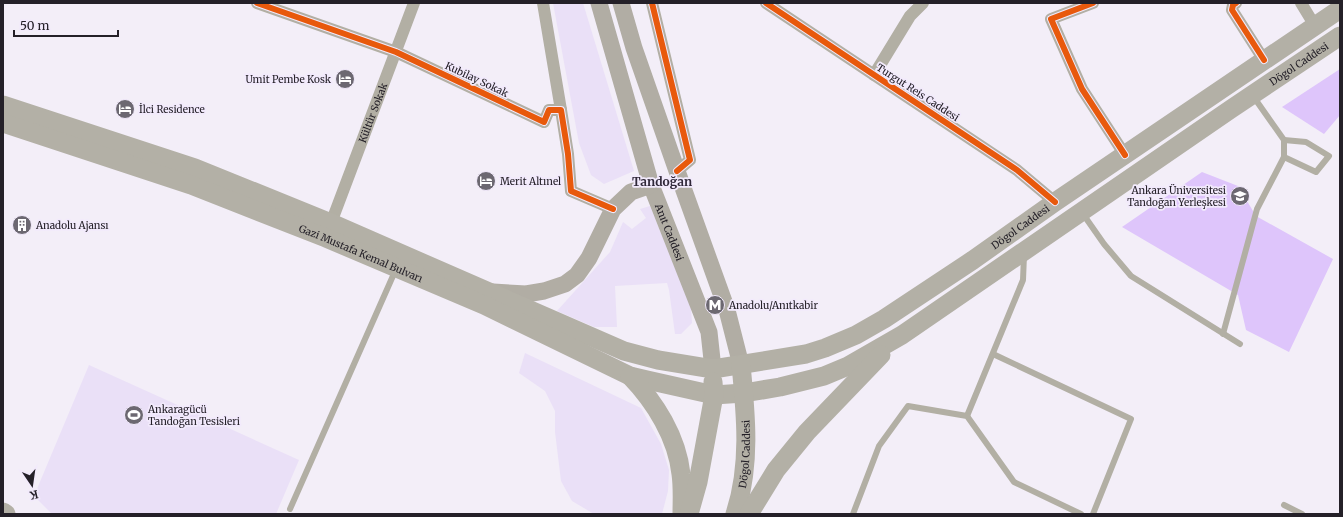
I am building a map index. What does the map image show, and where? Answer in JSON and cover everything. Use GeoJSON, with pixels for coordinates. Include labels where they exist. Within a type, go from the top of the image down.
{"type":"FeatureCollection","features":[{"type":"Feature","properties":{"kind":"main road","name":"Anıt Caddesi"},"geometry":{"type":"LineString","coordinates":[[599,3],[651,185],[709,332],[713,370]]}},
{"type":"Feature","properties":{"kind":"main road"},"geometry":{"type":"LineString","coordinates":[[621,3],[634,48],[727,310],[741,365]]}},
{"type":"Feature","properties":{"kind":"main road","name":"Dögol Caddesi"},"geometry":{"type":"LineString","coordinates":[[713,370],[806,354],[856,335],[884,319],[973,260],[1055,202],[1340,9]]}},
{"type":"Feature","properties":{"kind":"main road","name":"Dögol Caddesi"},"geometry":{"type":"LineString","coordinates":[[714,395],[744,393],[802,382],[824,376],[848,366],[902,335],[1340,36]]}},
{"type":"Feature","properties":{"kind":"main road","name":"Gazi Mustafa Kemal Bulvarı"},"geometry":{"type":"LineString","coordinates":[[3,105],[195,168],[330,223],[636,356],[713,370]]}},
{"type":"Feature","properties":{"kind":"main road","name":"Gazi Mustafa Kemal Bulvarı"},"geometry":{"type":"LineString","coordinates":[[3,123],[191,185],[326,238],[484,305],[630,376],[714,395]]}},
{"type":"Feature","properties":{"kind":"main road"},"geometry":{"type":"LineString","coordinates":[[490,292],[526,294],[544,291],[565,284],[577,275],[589,258],[613,209],[631,192],[651,185]]}},
{"type":"Feature","properties":{"kind":"main road"},"geometry":{"type":"LineString","coordinates":[[749,514],[776,470],[807,432],[854,382],[902,335]]}},
{"type":"Feature","properties":{"kind":"main road","name":"Dögol Caddesi"},"geometry":{"type":"LineString","coordinates":[[735,514],[740,497],[745,462],[746,429],[741,365]]}},
{"type":"Feature","properties":{"kind":"main road"},"geometry":{"type":"LineString","coordinates":[[689,514],[698,482],[714,395],[713,370]]}},
{"type":"Feature","properties":{"kind":"main road"},"geometry":{"type":"LineString","coordinates":[[630,376],[649,398],[668,431],[677,455],[681,473],[682,514]]}},
{"type":"Feature","properties":{"kind":"street","name":"Kubilay Sokak"},"geometry":{"type":"LineString","coordinates":[[257,3],[396,52],[544,122],[549,110],[561,110]]}},
{"type":"Feature","properties":{"kind":"street","name":"Kültür Sokak"},"geometry":{"type":"LineString","coordinates":[[330,223],[414,3]]}},
{"type":"Feature","properties":{"kind":"street"},"geometry":{"type":"LineString","coordinates":[[543,3],[568,154],[571,191],[613,209]]}},
{"type":"Feature","properties":{"kind":"street"},"geometry":{"type":"LineString","coordinates":[[652,3],[690,160],[677,171]]}},
{"type":"Feature","properties":{"kind":"street","name":"Turgut Reis Caddesi"},"geometry":{"type":"LineString","coordinates":[[766,3],[1017,170],[1055,202]]}},
{"type":"Feature","properties":{"kind":"street"},"geometry":{"type":"LineString","coordinates":[[874,75],[910,16],[923,3]]}},
{"type":"Feature","properties":{"kind":"street"},"geometry":{"type":"LineString","coordinates":[[1093,3],[1051,19],[1082,89],[1125,155]]}},
{"type":"Feature","properties":{"kind":"street"},"geometry":{"type":"LineString","coordinates":[[1236,3],[1233,5],[1232,10],[1264,60]]}},
{"type":"Feature","properties":{"kind":"street"},"geometry":{"type":"LineString","coordinates":[[1301,3],[1315,26]]}},
{"type":"Feature","properties":{"kind":"lane"},"geometry":{"type":"LineString","coordinates":[[1223,334],[1257,209],[1284,156],[1284,140],[1252,95]]}},
{"type":"Feature","properties":{"kind":"lane"},"geometry":{"type":"LineString","coordinates":[[1284,140],[1306,142],[1329,156],[1316,172],[1284,156]]}},
{"type":"Feature","properties":{"kind":"lane"},"geometry":{"type":"LineString","coordinates":[[1082,212],[1104,244],[1132,276],[1240,344]]}},
{"type":"Feature","properties":{"kind":"lane"},"geometry":{"type":"LineString","coordinates":[[967,416],[1023,280],[1024,251]]}},
{"type":"Feature","properties":{"kind":"lane"},"geometry":{"type":"LineString","coordinates":[[290,509],[396,268]]}},
{"type":"Feature","properties":{"kind":"lane"},"geometry":{"type":"LineString","coordinates":[[993,354],[1131,419],[1093,514]]}},
{"type":"Feature","properties":{"kind":"lane"},"geometry":{"type":"LineString","coordinates":[[853,514],[879,446],[908,406],[967,416],[1014,482],[1081,514]]}},
{"type":"Feature","properties":{"kind":"lane"},"geometry":{"type":"LineString","coordinates":[[1284,505],[1302,514]]}},
{"type":"Feature","properties":{"kind":"shaded area"},"geometry":{"type":"Polygon","coordinates":[[[553,3],[583,3],[634,171],[604,184],[591,175],[579,143],[553,3]]]}},
{"type":"Feature","properties":{"kind":"shaded area"},"geometry":{"type":"Polygon","coordinates":[[[1340,69],[1340,115],[1324,134],[1282,107],[1340,69]]]}},
{"type":"Feature","properties":{"kind":"shaded area"},"geometry":{"type":"Polygon","coordinates":[[[1202,172],[1238,186],[1256,216],[1333,259],[1289,352],[1246,330],[1238,295],[1122,227],[1202,172]]]}},
{"type":"Feature","properties":{"kind":"shaded area"},"geometry":{"type":"Polygon","coordinates":[[[650,206],[691,308],[692,323],[681,334],[675,334],[667,283],[615,286],[617,327],[594,327],[557,311],[610,252],[623,222],[632,229],[646,218],[640,209],[650,206]]]}},
{"type":"Feature","properties":{"kind":"shaded area"},"geometry":{"type":"Polygon","coordinates":[[[525,353],[641,408],[661,444],[669,470],[668,491],[662,514],[594,514],[572,501],[561,481],[555,432],[555,411],[545,391],[519,373],[525,353]]]}},
{"type":"Feature","properties":{"kind":"shaded area","name":"Ankaragücü Tandoğan Tesisleri"},"geometry":{"type":"Polygon","coordinates":[[[89,365],[299,460],[276,514],[52,514],[34,496],[89,365]]]}},
{"type":"Feature","properties":{"kind":"cycle path"},"geometry":{"type":"LineString","coordinates":[[257,3],[396,52],[544,122],[549,110],[561,110],[568,154],[571,191],[613,209]]}},
{"type":"Feature","properties":{"kind":"cycle path"},"geometry":{"type":"LineString","coordinates":[[652,3],[690,160],[677,171]]}},
{"type":"Feature","properties":{"kind":"cycle path"},"geometry":{"type":"LineString","coordinates":[[766,3],[1017,170],[1055,202]]}},
{"type":"Feature","properties":{"kind":"cycle path"},"geometry":{"type":"LineString","coordinates":[[1093,3],[1051,19],[1082,89],[1125,155]]}},
{"type":"Feature","properties":{"kind":"cycle path"},"geometry":{"type":"LineString","coordinates":[[1236,3],[1233,5],[1232,10],[1264,60]]}},
{"type":"Feature","properties":{"kind":"place","name":"Umit Pembe Kosk"},"geometry":{"type":"Point","coordinates":[345,79]}},
{"type":"Feature","properties":{"kind":"place","name":"İlci Residence"},"geometry":{"type":"Point","coordinates":[125,109]}},
{"type":"Feature","properties":{"kind":"place","name":"Merit Altınel"},"geometry":{"type":"Point","coordinates":[486,181]}},
{"type":"Feature","properties":{"kind":"place","name":"Ankara Üniversitesi Tandoğan Yerleşkesi"},"geometry":{"type":"Point","coordinates":[1240,196]}},
{"type":"Feature","properties":{"kind":"place","name":"Anadolu Ajansı"},"geometry":{"type":"Point","coordinates":[22,225]}},
{"type":"Feature","properties":{"kind":"place","name":"Anadolu/Anıtkabir"},"geometry":{"type":"Point","coordinates":[715,305]}},
{"type":"Feature","properties":{"kind":"place","name":"Ankaragücü Tandoğan Tesisleri"},"geometry":{"type":"Point","coordinates":[134,415]}},
{"type":"Feature","properties":{"kind":"district","name":"Tandoğan"},"geometry":{"type":"Point","coordinates":[662,182]}}]}
